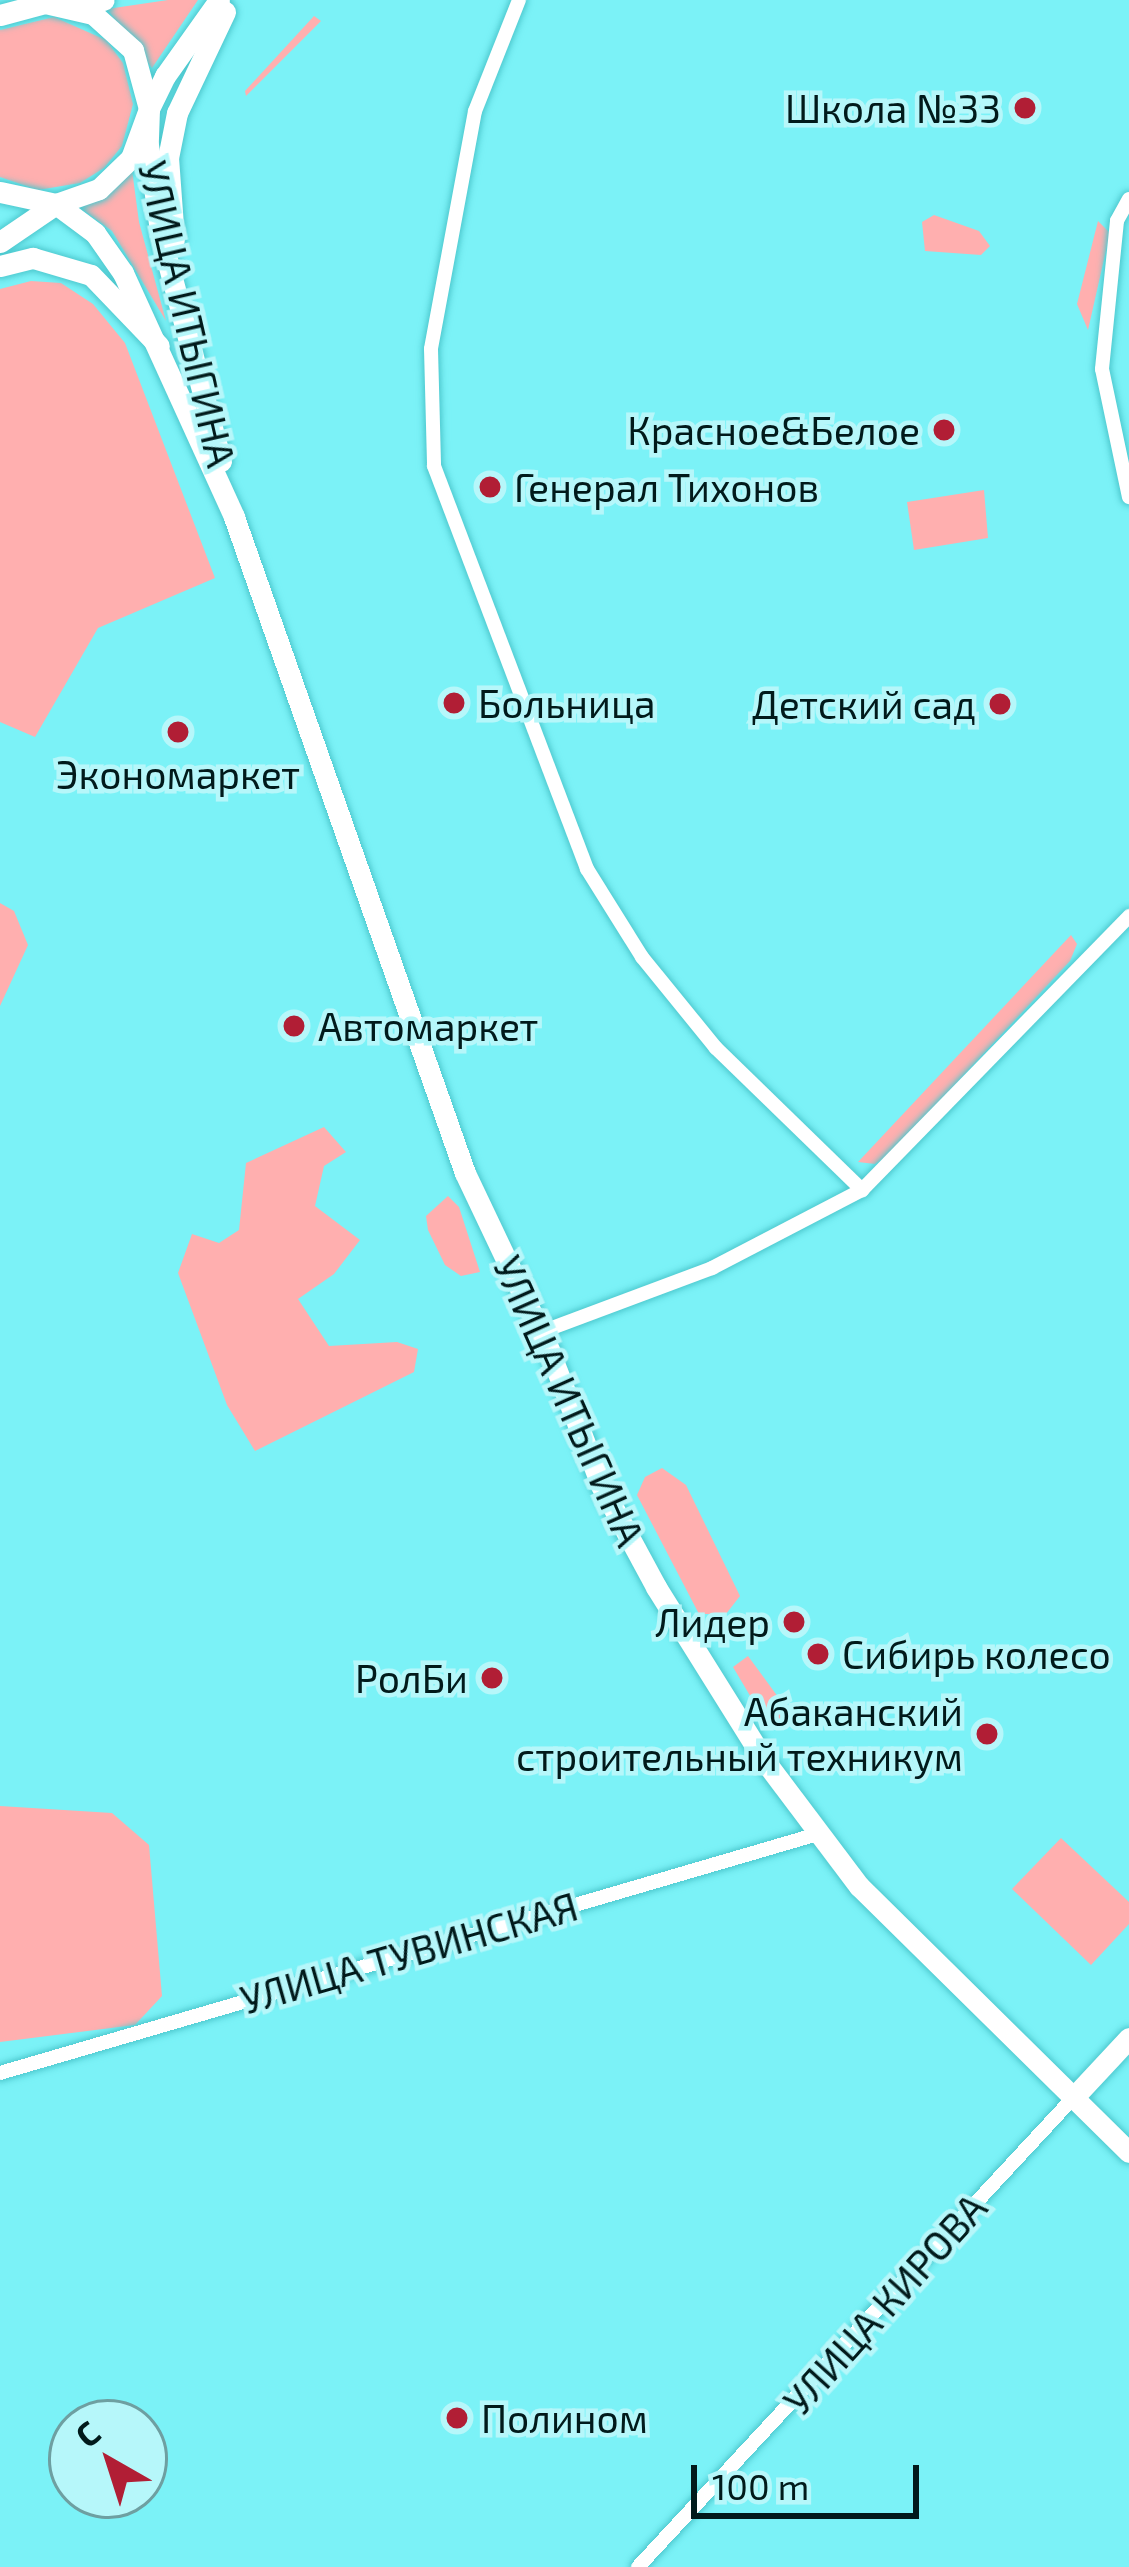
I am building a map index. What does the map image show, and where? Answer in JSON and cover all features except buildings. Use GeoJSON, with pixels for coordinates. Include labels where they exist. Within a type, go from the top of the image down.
{"type":"FeatureCollection","features":[{"type":"Feature","properties":{"kind":"main road"},"geometry":{"type":"LineString","coordinates":[[0,15],[23,6],[104,0]]}},
{"type":"Feature","properties":{"kind":"main road"},"geometry":{"type":"LineString","coordinates":[[0,242],[56,204],[117,176],[149,110],[219,0]]}},
{"type":"Feature","properties":{"kind":"main road"},"geometry":{"type":"LineString","coordinates":[[186,328],[168,158],[187,84],[233,0]]}},
{"type":"Feature","properties":{"kind":"main road","name":"УЛИЦА ИТЫГИНА"},"geometry":{"type":"LineString","coordinates":[[73,3],[133,50],[149,110],[150,178],[234,517]]}},
{"type":"Feature","properties":{"kind":"main road"},"geometry":{"type":"LineString","coordinates":[[0,192],[56,204]]}},
{"type":"Feature","properties":{"kind":"main road","name":"УЛИЦА ИТЫГИНА"},"geometry":{"type":"LineString","coordinates":[[56,204],[95,233],[159,346],[234,517],[465,1173],[541,1332],[602,1487],[676,1625],[818,1834],[859,1886],[1129,2152]]}},
{"type":"Feature","properties":{"kind":"main road"},"geometry":{"type":"LineString","coordinates":[[0,266],[33,259],[91,275],[159,346]]}},
{"type":"Feature","properties":{"kind":"main road","name":"УЛИЦА КИРОВА"},"geometry":{"type":"LineString","coordinates":[[1072,2098],[1129,2038]]}},
{"type":"Feature","properties":{"kind":"street"},"geometry":{"type":"LineString","coordinates":[[519,0],[497,43],[471,131],[431,349],[434,466],[587,868],[642,957],[716,1048],[862,1190]]}},
{"type":"Feature","properties":{"kind":"street"},"geometry":{"type":"LineString","coordinates":[[1129,200],[1117,221],[1102,369],[1129,497]]}},
{"type":"Feature","properties":{"kind":"street"},"geometry":{"type":"LineString","coordinates":[[541,1332],[712,1268],[862,1190],[1129,916]]}},
{"type":"Feature","properties":{"kind":"street","name":"УЛИЦА ТУВИНСКАЯ"},"geometry":{"type":"LineString","coordinates":[[0,2073],[818,1834]]}},
{"type":"Feature","properties":{"kind":"street","name":"УЛИЦА КИРОВА"},"geometry":{"type":"LineString","coordinates":[[638,2567],[1072,2098]]}},
{"type":"Feature","properties":{"kind":"shaded area"},"geometry":{"type":"Polygon","coordinates":[[[198,0],[152,68],[107,9],[198,0]]]}},
{"type":"Feature","properties":{"kind":"shaded area"},"geometry":{"type":"Polygon","coordinates":[[[314,16],[321,21],[246,96],[245,91],[314,16]]]}},
{"type":"Feature","properties":{"kind":"shaded area"},"geometry":{"type":"Polygon","coordinates":[[[54,17],[106,40],[123,63],[133,104],[122,146],[104,168],[80,183],[38,190],[0,177],[0,30],[54,17]]]}},
{"type":"Feature","properties":{"kind":"shaded area"},"geometry":{"type":"Polygon","coordinates":[[[132,170],[139,222],[166,321],[112,231],[79,207],[132,170]]]}},
{"type":"Feature","properties":{"kind":"shaded area"},"geometry":{"type":"Polygon","coordinates":[[[934,215],[979,231],[990,246],[981,255],[925,251],[922,222],[934,215]]]}},
{"type":"Feature","properties":{"kind":"shaded area"},"geometry":{"type":"Polygon","coordinates":[[[1098,221],[1110,233],[1088,330],[1077,304],[1098,221]]]}},
{"type":"Feature","properties":{"kind":"shaded area"},"geometry":{"type":"Polygon","coordinates":[[[31,281],[61,283],[93,304],[125,343],[215,578],[98,628],[35,737],[0,722],[0,289],[31,281]]]}},
{"type":"Feature","properties":{"kind":"shaded area"},"geometry":{"type":"Polygon","coordinates":[[[984,490],[988,538],[914,550],[907,502],[984,490]]]}},
{"type":"Feature","properties":{"kind":"shaded area"},"geometry":{"type":"Polygon","coordinates":[[[0,903],[14,911],[28,945],[0,1006],[0,903]]]}},
{"type":"Feature","properties":{"kind":"shaded area"},"geometry":{"type":"Polygon","coordinates":[[[1071,935],[1077,944],[1070,961],[890,1154],[875,1164],[858,1162],[1071,935]]]}},
{"type":"Feature","properties":{"kind":"shaded area"},"geometry":{"type":"Polygon","coordinates":[[[324,1127],[346,1152],[324,1166],[315,1206],[360,1240],[334,1274],[298,1299],[329,1346],[397,1342],[418,1349],[414,1372],[255,1451],[227,1405],[178,1273],[192,1234],[219,1243],[239,1230],[246,1163],[324,1127]]]}},
{"type":"Feature","properties":{"kind":"shaded area"},"geometry":{"type":"Polygon","coordinates":[[[448,1196],[459,1207],[480,1272],[461,1276],[445,1265],[428,1230],[426,1216],[448,1196]]]}},
{"type":"Feature","properties":{"kind":"shaded area"},"geometry":{"type":"Polygon","coordinates":[[[662,1468],[686,1485],[740,1596],[726,1614],[699,1614],[637,1495],[645,1477],[662,1468]]]}},
{"type":"Feature","properties":{"kind":"shaded area"},"geometry":{"type":"Polygon","coordinates":[[[748,1656],[789,1712],[778,1727],[768,1726],[733,1667],[748,1656]]]}},
{"type":"Feature","properties":{"kind":"shaded area"},"geometry":{"type":"Polygon","coordinates":[[[0,1806],[112,1813],[149,1845],[162,1996],[135,2025],[0,2042],[0,1806]]]}},
{"type":"Feature","properties":{"kind":"shaded area"},"geometry":{"type":"Polygon","coordinates":[[[1061,1838],[1129,1902],[1129,1924],[1091,1965],[1012,1889],[1061,1838]]]}},
{"type":"Feature","properties":{"kind":"place","name":"Школа №33"},"geometry":{"type":"Point","coordinates":[1025,108]}},
{"type":"Feature","properties":{"kind":"place","name":"Красное&Белое"},"geometry":{"type":"Point","coordinates":[944,430]}},
{"type":"Feature","properties":{"kind":"place","name":"Генерал Тихонов"},"geometry":{"type":"Point","coordinates":[490,487]}},
{"type":"Feature","properties":{"kind":"place","name":"Больница"},"geometry":{"type":"Point","coordinates":[454,703]}},
{"type":"Feature","properties":{"kind":"place","name":"Детский сад"},"geometry":{"type":"Point","coordinates":[1000,704]}},
{"type":"Feature","properties":{"kind":"place","name":"Экономаркет"},"geometry":{"type":"Point","coordinates":[178,732]}},
{"type":"Feature","properties":{"kind":"place","name":"Автомаркет"},"geometry":{"type":"Point","coordinates":[294,1026]}},
{"type":"Feature","properties":{"kind":"place","name":"Лидер"},"geometry":{"type":"Point","coordinates":[794,1622]}},
{"type":"Feature","properties":{"kind":"place","name":"Сибирь колесо"},"geometry":{"type":"Point","coordinates":[818,1654]}},
{"type":"Feature","properties":{"kind":"place","name":"РолБи"},"geometry":{"type":"Point","coordinates":[492,1678]}},
{"type":"Feature","properties":{"kind":"place","name":"Абаканский строительный техникум"},"geometry":{"type":"Point","coordinates":[987,1734]}},
{"type":"Feature","properties":{"kind":"place","name":"Полином"},"geometry":{"type":"Point","coordinates":[457,2418]}}]}
